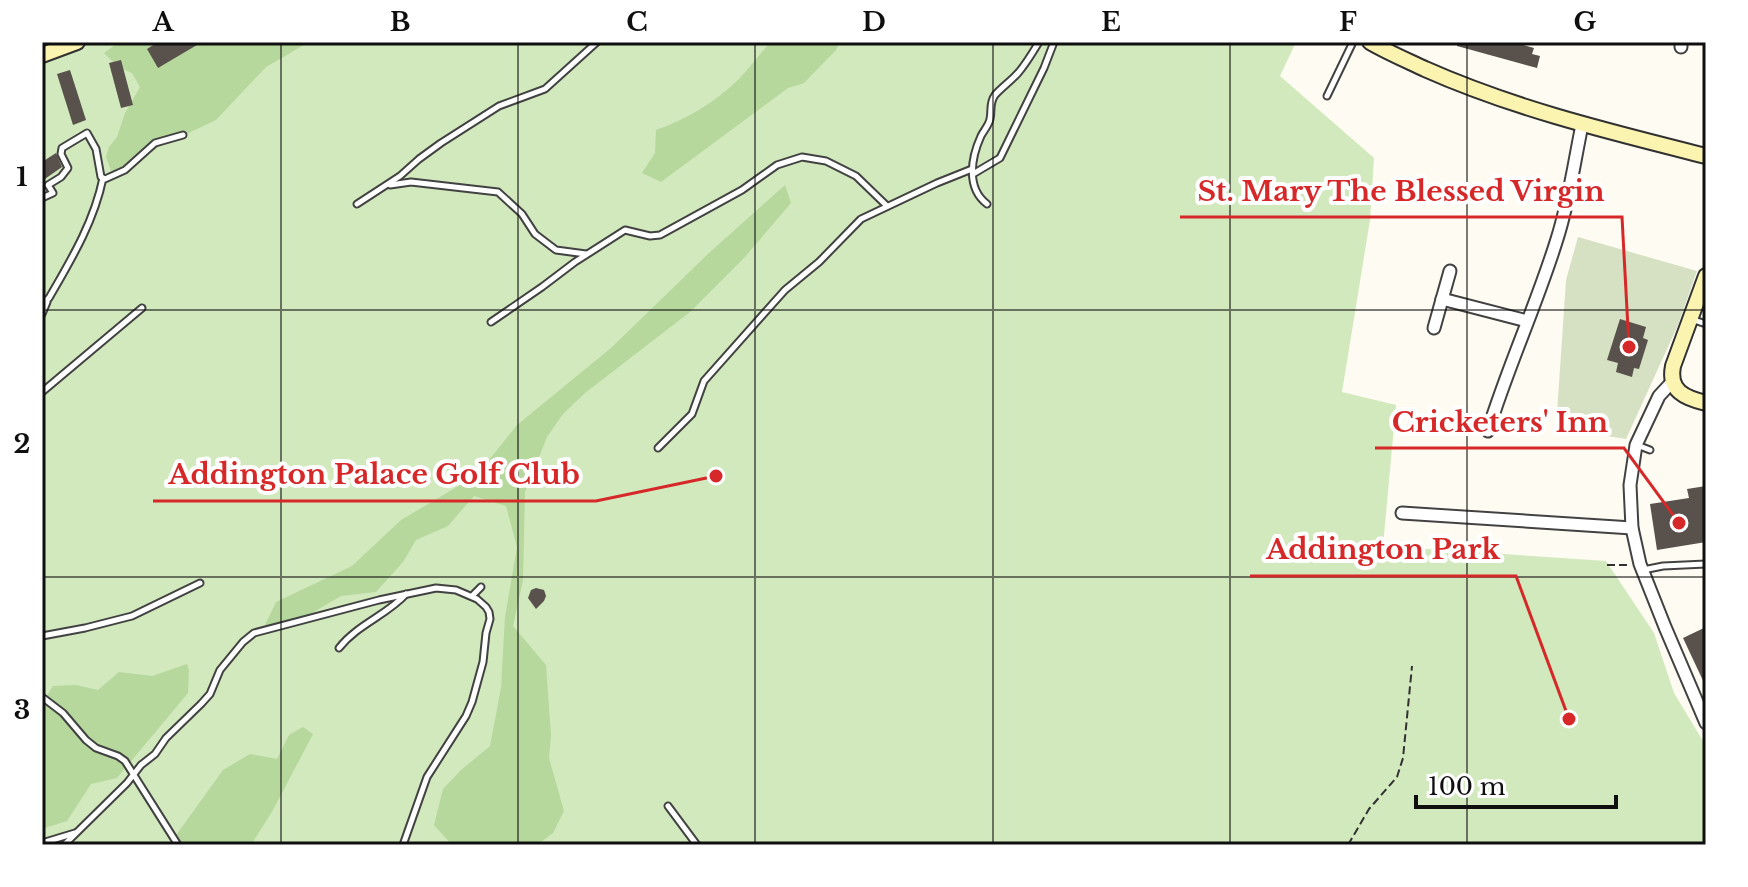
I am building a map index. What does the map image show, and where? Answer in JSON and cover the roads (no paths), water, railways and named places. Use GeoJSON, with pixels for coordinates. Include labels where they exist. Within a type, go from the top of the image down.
{"type":"FeatureCollection","features":[{"type":"Feature","properties":{"kind":"street"},"geometry":{"type":"LineString","coordinates":[[42,55],[77,42]]}},
{"type":"Feature","properties":{"kind":"street"},"geometry":{"type":"LineString","coordinates":[[1370,42],[1466,86],[1582,125],[1706,156]]}},
{"type":"Feature","properties":{"kind":"street"},"geometry":{"type":"LineString","coordinates":[[1488,431],[1506,373],[1558,237],[1571,190],[1582,125]]}},
{"type":"Feature","properties":{"kind":"street"},"geometry":{"type":"LineString","coordinates":[[1434,328],[1450,271]]}},
{"type":"Feature","properties":{"kind":"street"},"geometry":{"type":"LineString","coordinates":[[1706,276],[1671,376],[1678,391],[1688,398],[1706,403]]}},
{"type":"Feature","properties":{"kind":"street"},"geometry":{"type":"LineString","coordinates":[[1442,299],[1527,321]]}},
{"type":"Feature","properties":{"kind":"street"},"geometry":{"type":"LineString","coordinates":[[1672,382],[1659,396],[1636,445],[1630,485],[1632,528],[1642,567],[1706,723]]}},
{"type":"Feature","properties":{"kind":"street"},"geometry":{"type":"LineString","coordinates":[[1402,513],[1632,528]]}},
{"type":"Feature","properties":{"kind":"lane"},"geometry":{"type":"LineString","coordinates":[[357,204],[400,176],[441,143],[499,106],[545,89],[597,42]]}},
{"type":"Feature","properties":{"kind":"lane"},"geometry":{"type":"LineString","coordinates":[[987,204],[973,186],[974,154],[990,121],[992,100],[1020,71],[1039,42]]}},
{"type":"Feature","properties":{"kind":"lane"},"geometry":{"type":"LineString","coordinates":[[658,448],[692,414],[704,381],[785,290],[819,262],[861,219],[1000,158],[1054,42]]}},
{"type":"Feature","properties":{"kind":"lane"},"geometry":{"type":"LineString","coordinates":[[1327,96],[1353,42]]}},
{"type":"Feature","properties":{"kind":"lane"},"geometry":{"type":"LineString","coordinates":[[42,198],[53,193],[48,185],[68,168],[61,154],[62,148],[87,133],[96,149],[103,178],[93,215],[42,314]]}},
{"type":"Feature","properties":{"kind":"lane"},"geometry":{"type":"LineString","coordinates":[[103,178],[125,170],[155,143],[183,135]]}},
{"type":"Feature","properties":{"kind":"lane"},"geometry":{"type":"LineString","coordinates":[[491,322],[625,230],[650,236],[660,235],[742,190],[777,165],[802,157],[826,161],[856,176],[887,206]]}},
{"type":"Feature","properties":{"kind":"lane"},"geometry":{"type":"LineString","coordinates":[[385,186],[411,182],[498,192],[522,214],[535,234],[556,250],[586,254]]}},
{"type":"Feature","properties":{"kind":"lane"},"geometry":{"type":"LineString","coordinates":[[42,304],[49,298]]}},
{"type":"Feature","properties":{"kind":"lane"},"geometry":{"type":"LineString","coordinates":[[42,392],[142,308]]}},
{"type":"Feature","properties":{"kind":"lane"},"geometry":{"type":"LineString","coordinates":[[1690,319],[1706,324]]}},
{"type":"Feature","properties":{"kind":"lane"},"geometry":{"type":"LineString","coordinates":[[1636,445],[1650,450]]}},
{"type":"Feature","properties":{"kind":"lane"},"geometry":{"type":"LineString","coordinates":[[1642,567],[1706,564]]}},
{"type":"Feature","properties":{"kind":"lane"},"geometry":{"type":"LineString","coordinates":[[42,636],[132,616],[200,583]]}},
{"type":"Feature","properties":{"kind":"lane"},"geometry":{"type":"LineString","coordinates":[[472,596],[481,587]]}},
{"type":"Feature","properties":{"kind":"lane"},"geometry":{"type":"LineString","coordinates":[[64,845],[210,694],[220,670],[254,633],[406,593],[436,588],[456,590],[477,599],[489,612],[483,662],[466,716],[427,777],[403,845]]}},
{"type":"Feature","properties":{"kind":"lane"},"geometry":{"type":"LineString","coordinates":[[339,648],[406,593]]}},
{"type":"Feature","properties":{"kind":"lane"},"geometry":{"type":"LineString","coordinates":[[42,697],[63,713],[96,748],[125,761],[178,845]]}},
{"type":"Feature","properties":{"kind":"lane"},"geometry":{"type":"LineString","coordinates":[[668,806],[697,845]]}},
{"type":"Feature","properties":{"kind":"lane"},"geometry":{"type":"LineString","coordinates":[[42,843],[78,831]]}},
{"type":"Feature","properties":{"kind":"place","name":"St. Mary The Blessed Virgin"},"geometry":{"type":"Point","coordinates":[1629,347]}},
{"type":"Feature","properties":{"kind":"place","name":"Addington Palace Golf Club"},"geometry":{"type":"Point","coordinates":[716,476]}},
{"type":"Feature","properties":{"kind":"place","name":"Cricketers' Inn"},"geometry":{"type":"Point","coordinates":[1679,523]}},
{"type":"Feature","properties":{"kind":"place","name":"Addington Park"},"geometry":{"type":"Point","coordinates":[1569,719]}}]}
